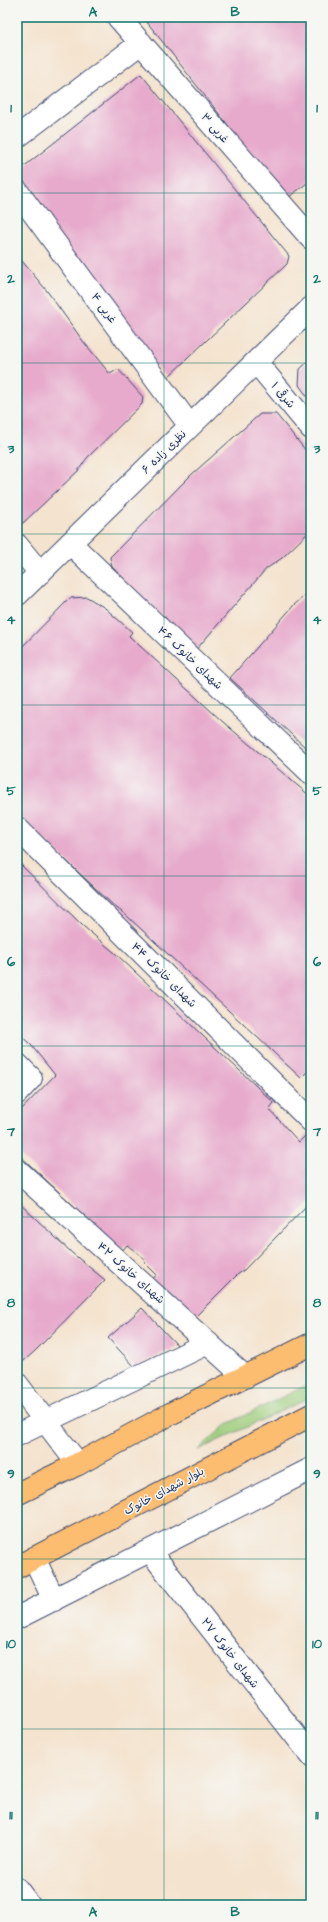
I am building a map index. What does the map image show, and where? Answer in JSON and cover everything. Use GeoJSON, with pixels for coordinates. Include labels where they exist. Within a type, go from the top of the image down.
{"type":"FeatureCollection","features":[{"type":"Feature","properties":{"kind":"main road"},"geometry":{"type":"LineString","coordinates":[[17,1494],[78,1464],[172,1413],[311,1344]]}},
{"type":"Feature","properties":{"kind":"main road","name":"بلوار شهدای خانوک"},"geometry":{"type":"LineString","coordinates":[[26,1563],[311,1415]]}},
{"type":"Feature","properties":{"kind":"street","name":"۳ غربی"},"geometry":{"type":"LineString","coordinates":[[118,17],[311,238]]}},
{"type":"Feature","properties":{"kind":"street"},"geometry":{"type":"LineString","coordinates":[[17,137],[141,43]]}},
{"type":"Feature","properties":{"kind":"street","name":"۴ غربی"},"geometry":{"type":"LineString","coordinates":[[17,191],[190,426]]}},
{"type":"Feature","properties":{"kind":"street","name":"نظری زاده ۶"},"geometry":{"type":"LineString","coordinates":[[17,595],[311,308]]}},
{"type":"Feature","properties":{"kind":"street","name":"شرقی ۱"},"geometry":{"type":"LineString","coordinates":[[256,362],[311,428]]}},
{"type":"Feature","properties":{"kind":"street","name":"۴۶ شهدای خانوک"},"geometry":{"type":"LineString","coordinates":[[70,543],[311,773]]}},
{"type":"Feature","properties":{"kind":"street"},"geometry":{"type":"LineString","coordinates":[[17,545],[40,573]]}},
{"type":"Feature","properties":{"kind":"street","name":"۴۴ شهدای خانوک"},"geometry":{"type":"LineString","coordinates":[[17,828],[310,1117]]}},
{"type":"Feature","properties":{"kind":"street"},"geometry":{"type":"LineString","coordinates":[[17,1064],[31,1078],[17,1093]]}},
{"type":"Feature","properties":{"kind":"street","name":"شهدای خانوک ۴۲"},"geometry":{"type":"LineString","coordinates":[[17,1170],[245,1376]]}},
{"type":"Feature","properties":{"kind":"street"},"geometry":{"type":"LineString","coordinates":[[17,1435],[208,1343]]}},
{"type":"Feature","properties":{"kind":"street"},"geometry":{"type":"LineString","coordinates":[[17,1384],[78,1464]]}},
{"type":"Feature","properties":{"kind":"street"},"geometry":{"type":"LineString","coordinates":[[17,1618],[311,1469]]}},
{"type":"Feature","properties":{"kind":"street","name":"شهدای خانوک ۲۷"},"geometry":{"type":"LineString","coordinates":[[150,1551],[311,1755]]}},
{"type":"Feature","properties":{"kind":"street"},"geometry":{"type":"LineString","coordinates":[[26,1563],[54,1600]]}},
{"type":"Feature","properties":{"kind":"street"},"geometry":{"type":"LineString","coordinates":[[17,1889],[29,1905]]}},
{"type":"Feature","properties":{"kind":"green space"},"geometry":{"type":"Polygon","coordinates":[[[311,1383],[311,1397],[198,1450],[227,1424],[311,1383]]]}},
{"type":"Feature","properties":{"kind":"building"},"geometry":{"type":"Polygon","coordinates":[[[143,17],[311,17],[311,180],[289,197],[253,157],[143,17]]]}},
{"type":"Feature","properties":{"kind":"building"},"geometry":{"type":"Polygon","coordinates":[[[141,74],[289,256],[287,264],[167,378],[17,199],[17,172],[141,74]]]}},
{"type":"Feature","properties":{"kind":"building"},"geometry":{"type":"Polygon","coordinates":[[[17,255],[47,291],[83,341],[110,374],[118,369],[143,397],[142,404],[87,458],[78,471],[23,523],[17,522],[17,255]]]}},
{"type":"Feature","properties":{"kind":"building"},"geometry":{"type":"Polygon","coordinates":[[[311,359],[311,402],[299,385],[300,369],[311,359]]]}},
{"type":"Feature","properties":{"kind":"building"},"geometry":{"type":"Polygon","coordinates":[[[260,414],[276,414],[311,457],[311,530],[282,558],[266,569],[194,652],[162,623],[167,619],[146,603],[113,572],[110,557],[190,476],[260,414]]]}},
{"type":"Feature","properties":{"kind":"building"},"geometry":{"type":"Polygon","coordinates":[[[311,590],[311,755],[304,746],[230,678],[294,605],[311,590]]]}},
{"type":"Feature","properties":{"kind":"building"},"geometry":{"type":"Polygon","coordinates":[[[87,597],[105,608],[132,632],[129,636],[223,722],[311,797],[311,1068],[301,1078],[127,916],[113,905],[17,814],[17,652],[70,598],[87,597]]]}},
{"type":"Feature","properties":{"kind":"building"},"geometry":{"type":"Polygon","coordinates":[[[17,861],[83,926],[116,954],[274,1103],[269,1109],[299,1142],[311,1130],[311,1201],[244,1270],[237,1275],[186,1326],[152,1279],[157,1275],[145,1263],[144,1258],[127,1245],[122,1251],[17,1153],[17,1114],[55,1075],[31,1045],[17,1032],[17,861]]]}},
{"type":"Feature","properties":{"kind":"building"},"geometry":{"type":"Polygon","coordinates":[[[17,1201],[72,1253],[105,1280],[35,1351],[18,1366],[17,1201]]]}},
{"type":"Feature","properties":{"kind":"building"},"geometry":{"type":"Polygon","coordinates":[[[142,1308],[178,1346],[135,1367],[108,1338],[142,1308]]]}}]}
